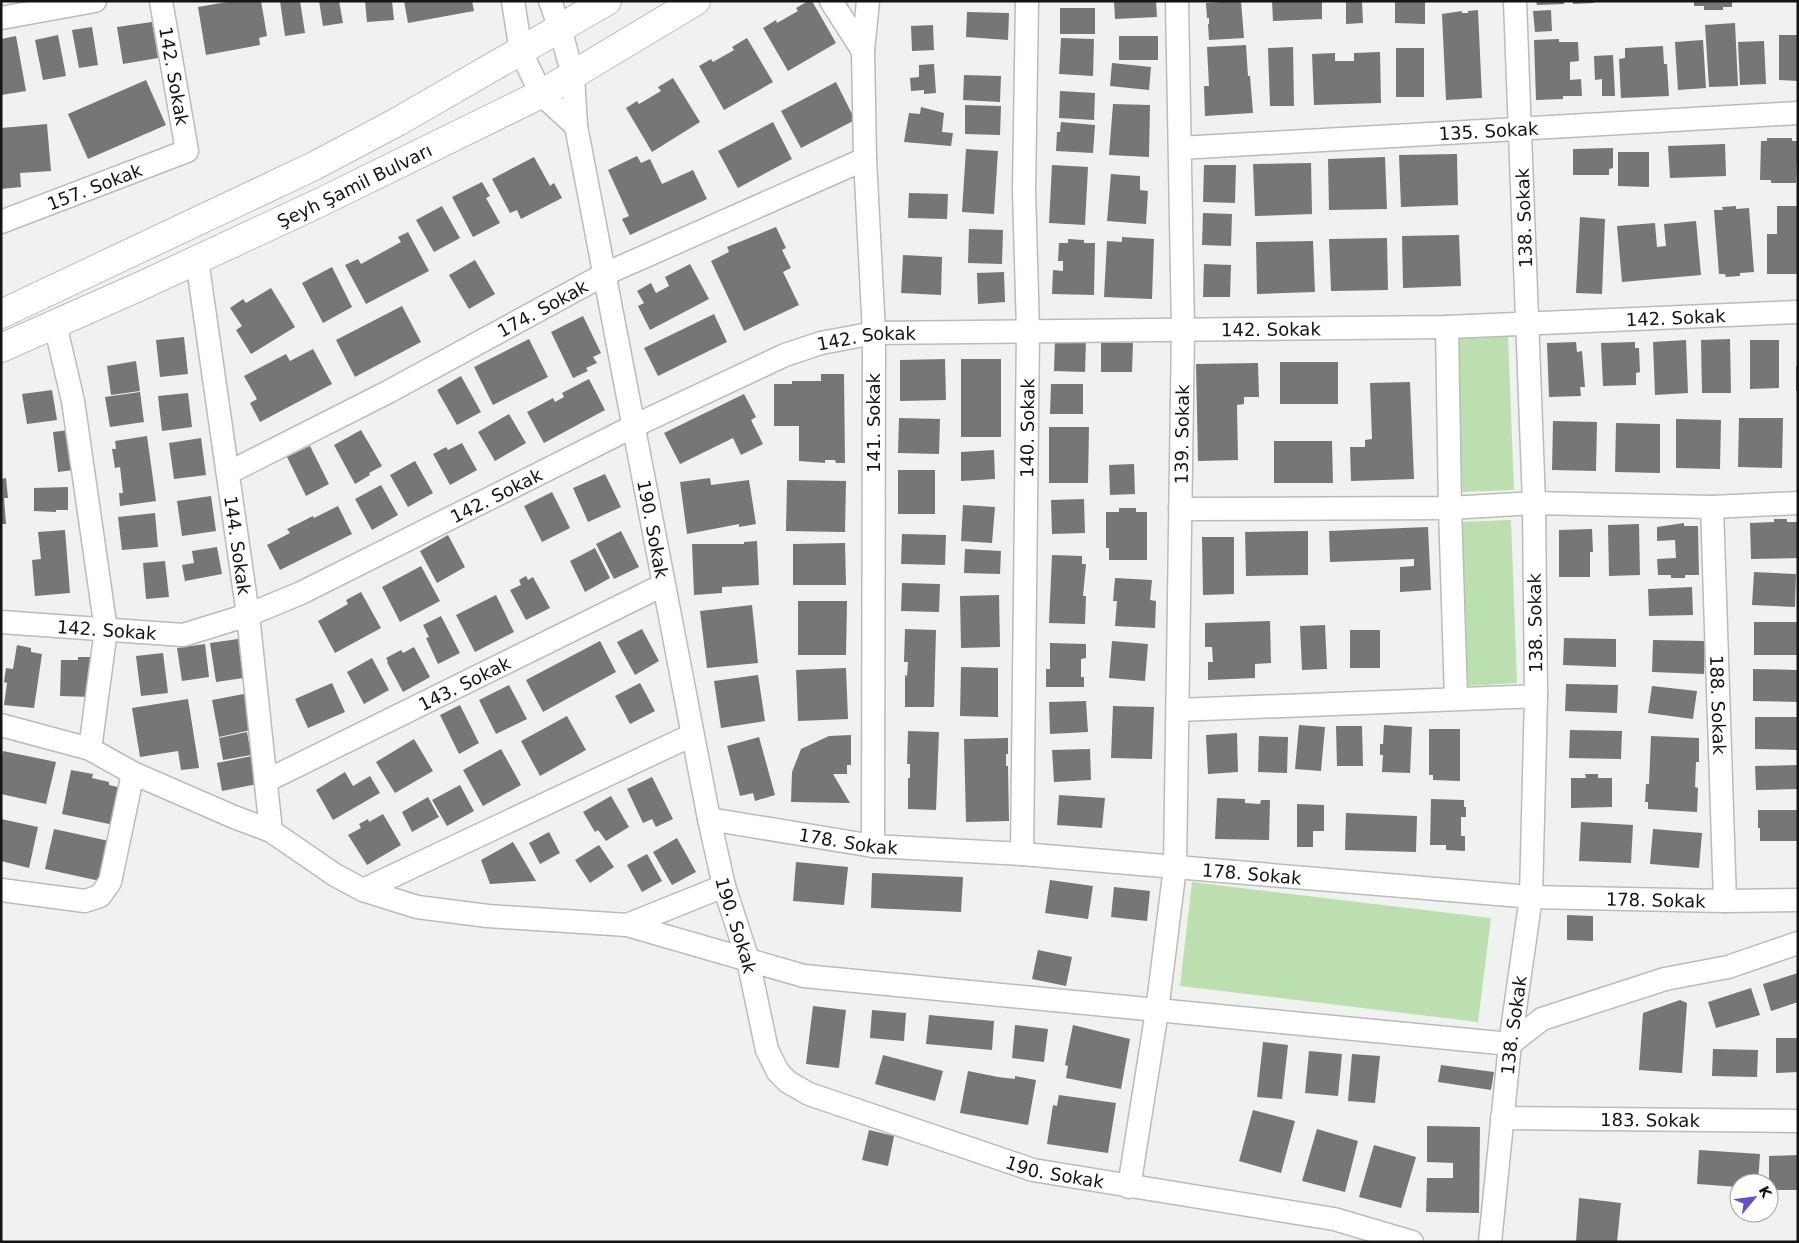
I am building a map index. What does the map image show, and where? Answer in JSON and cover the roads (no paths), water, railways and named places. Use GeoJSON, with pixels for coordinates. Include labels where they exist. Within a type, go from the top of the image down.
{"type":"FeatureCollection","features":[{"type":"Feature","properties":{"kind":"main road","name":"Şeyh Şamil Bulvarı"},"geometry":{"type":"LineString","coordinates":[[1,314],[314,166],[521,52],[606,1]]}},
{"type":"Feature","properties":{"kind":"main road","name":"Şeyh Şamil Bulvarı"},"geometry":{"type":"LineString","coordinates":[[1,348],[321,202],[541,94],[574,76],[696,1]]}},
{"type":"Feature","properties":{"kind":"street"},"geometry":{"type":"LineString","coordinates":[[1,18],[95,1]]}},
{"type":"Feature","properties":{"kind":"street","name":"142. Sokak"},"geometry":{"type":"LineString","coordinates":[[160,1],[187,152]]}},
{"type":"Feature","properties":{"kind":"street"},"geometry":{"type":"LineString","coordinates":[[513,1],[521,52],[541,94],[576,126]]}},
{"type":"Feature","properties":{"kind":"street","name":"190. Sokak"},"geometry":{"type":"LineString","coordinates":[[550,1],[574,76],[576,126],[709,819],[724,886],[748,960],[768,1050],[778,1072],[788,1082],[809,1094],[1033,1170],[1334,1219],[1412,1242]]}},
{"type":"Feature","properties":{"kind":"street"},"geometry":{"type":"LineString","coordinates":[[831,1],[863,51]]}},
{"type":"Feature","properties":{"kind":"street","name":"141. Sokak"},"geometry":{"type":"LineString","coordinates":[[868,1],[863,51],[865,160],[874,333],[873,846]]}},
{"type":"Feature","properties":{"kind":"street","name":"140. Sokak"},"geometry":{"type":"LineString","coordinates":[[1022,854],[1028,331],[1024,190],[1027,1]]}},
{"type":"Feature","properties":{"kind":"street","name":"139. Sokak"},"geometry":{"type":"LineString","coordinates":[[1129,1187],[1157,1011],[1175,866],[1183,329],[1177,1]]}},
{"type":"Feature","properties":{"kind":"street","name":"138. Sokak"},"geometry":{"type":"LineString","coordinates":[[1490,1242],[1510,1044],[1531,897],[1536,696],[1534,503],[1515,1]]}},
{"type":"Feature","properties":{"kind":"street","name":"135. Sokak"},"geometry":{"type":"LineString","coordinates":[[1180,148],[1798,113]]}},
{"type":"Feature","properties":{"kind":"street","name":"157. Sokak"},"geometry":{"type":"LineString","coordinates":[[1,222],[187,152]]}},
{"type":"Feature","properties":{"kind":"street","name":"174. Sokak"},"geometry":{"type":"LineString","coordinates":[[228,473],[388,392],[605,274],[865,160]]}},
{"type":"Feature","properties":{"kind":"street","name":"144. Sokak"},"geometry":{"type":"LineString","coordinates":[[196,260],[248,615],[271,831]]}},
{"type":"Feature","properties":{"kind":"street","name":"142. Sokak"},"geometry":{"type":"LineString","coordinates":[[1,622],[182,635],[248,615],[301,593],[634,426],[785,355],[821,343],[874,333],[1447,327],[1798,312]]}},
{"type":"Feature","properties":{"kind":"street"},"geometry":{"type":"LineString","coordinates":[[56,324],[73,401],[106,630],[90,749]]}},
{"type":"Feature","properties":{"kind":"street"},"geometry":{"type":"LineString","coordinates":[[1447,327],[1456,698]]}},
{"type":"Feature","properties":{"kind":"street"},"geometry":{"type":"LineString","coordinates":[[1180,509],[1450,508],[1534,503],[1712,507],[1798,502]]}},
{"type":"Feature","properties":{"kind":"street","name":"188. Sokak"},"geometry":{"type":"LineString","coordinates":[[1712,507],[1725,901]]}},
{"type":"Feature","properties":{"kind":"street","name":"143. Sokak"},"geometry":{"type":"LineString","coordinates":[[266,781],[663,584]]}},
{"type":"Feature","properties":{"kind":"street"},"geometry":{"type":"LineString","coordinates":[[1178,710],[1536,696]]}},
{"type":"Feature","properties":{"kind":"street"},"geometry":{"type":"LineString","coordinates":[[1,725],[90,749],[133,773],[271,831],[335,875],[363,890],[417,907],[488,916],[626,925],[804,976],[1510,1044],[1542,1019],[1665,979],[1728,967],[1798,943]]}},
{"type":"Feature","properties":{"kind":"street"},"geometry":{"type":"LineString","coordinates":[[363,890],[692,735]]}},
{"type":"Feature","properties":{"kind":"street"},"geometry":{"type":"LineString","coordinates":[[1,890],[85,901],[100,896],[110,882],[133,773]]}},
{"type":"Feature","properties":{"kind":"street","name":"178. Sokak"},"geometry":{"type":"LineString","coordinates":[[709,819],[873,846],[1022,854],[1531,897],[1725,901],[1798,900]]}},
{"type":"Feature","properties":{"kind":"street"},"geometry":{"type":"LineString","coordinates":[[626,925],[724,886]]}},
{"type":"Feature","properties":{"kind":"street","name":"183. Sokak"},"geometry":{"type":"LineString","coordinates":[[1502,1118],[1798,1121]]}}]}
